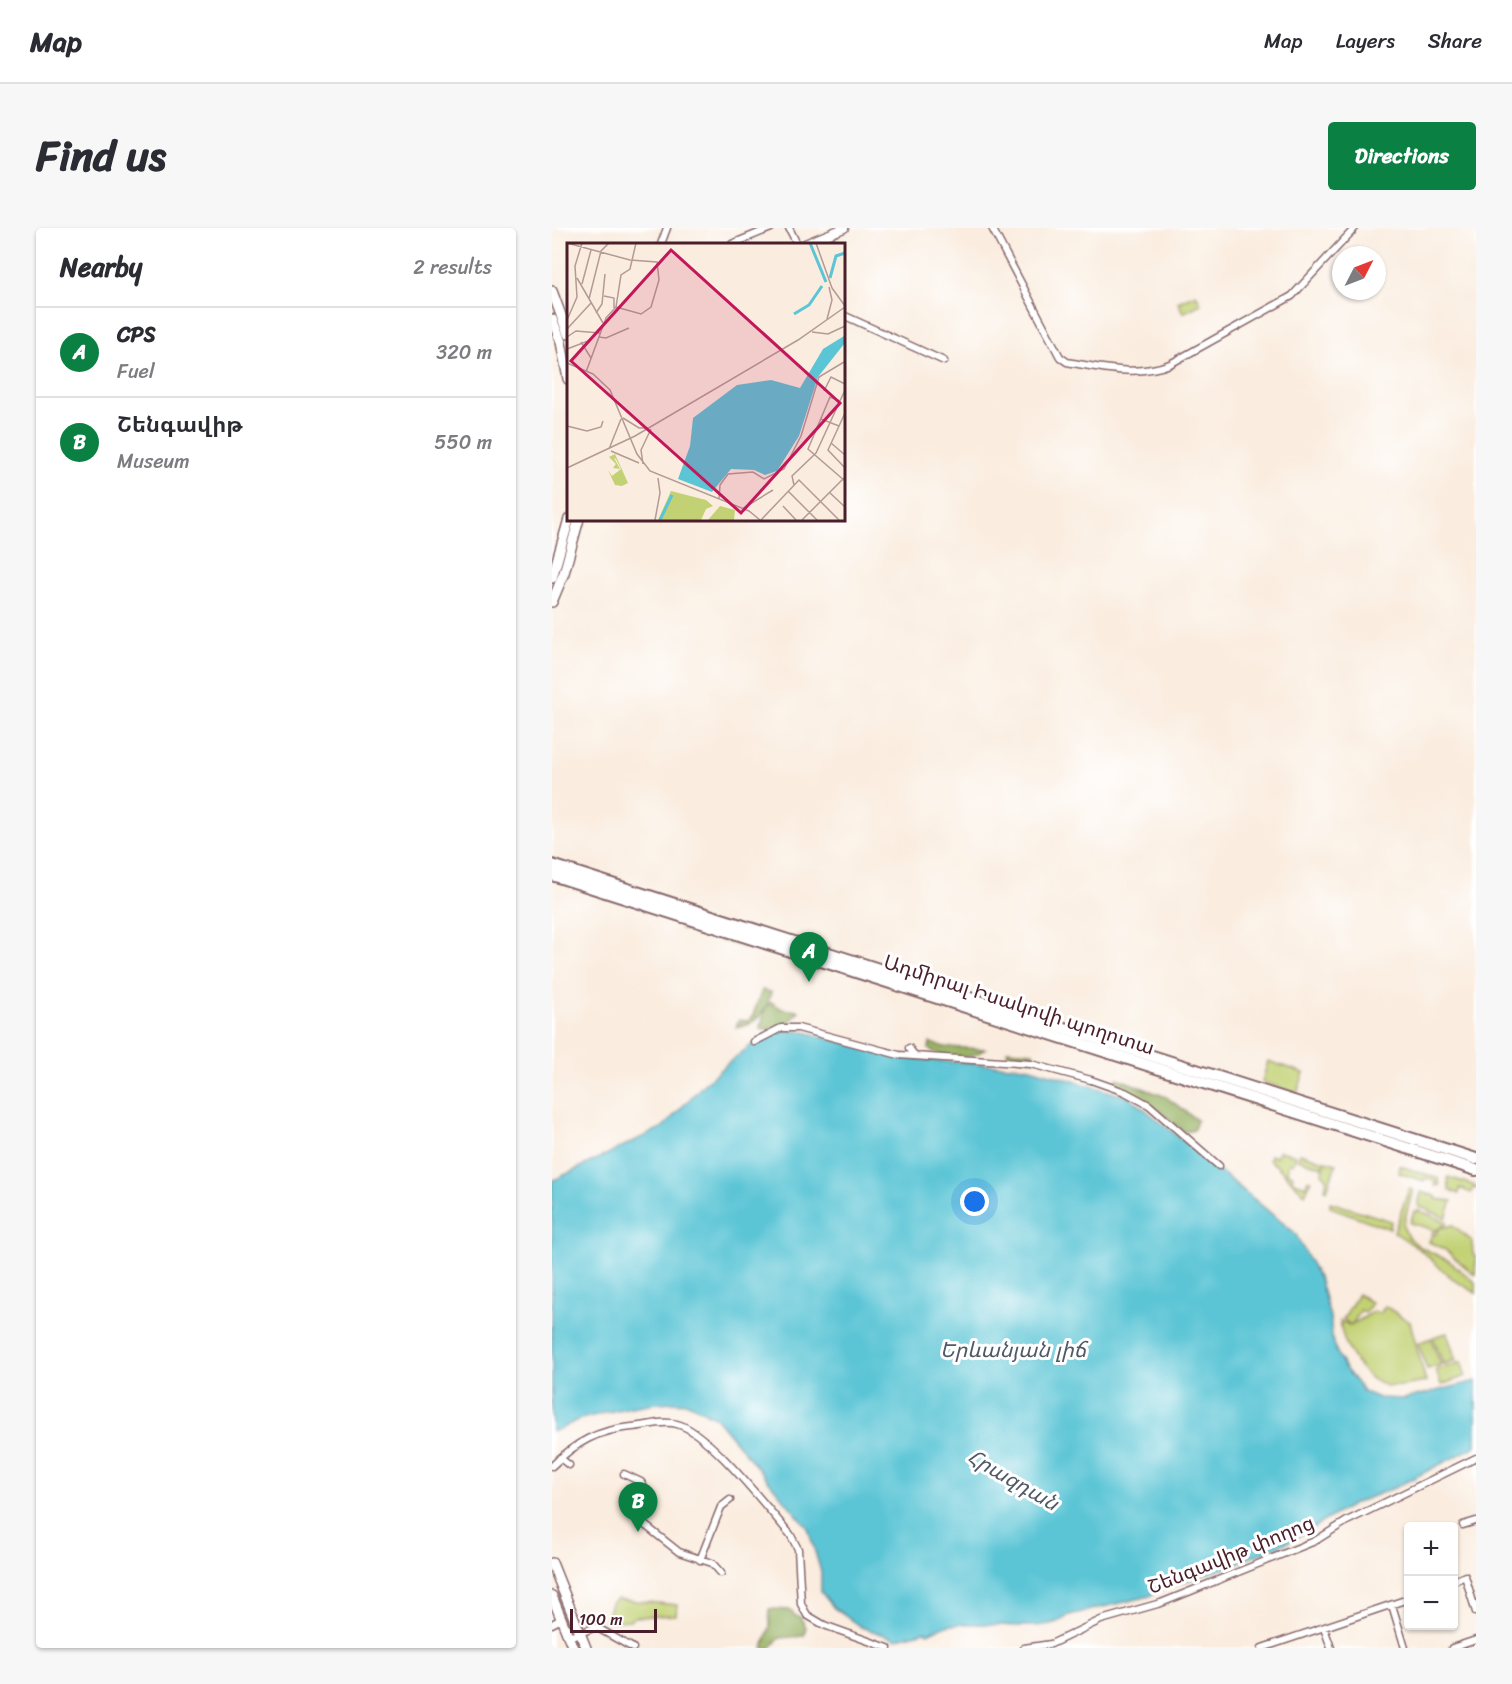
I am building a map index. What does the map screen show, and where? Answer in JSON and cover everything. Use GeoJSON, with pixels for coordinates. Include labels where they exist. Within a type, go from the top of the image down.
{"type":"FeatureCollection","features":[{"type":"Feature","properties":{"kind":"highway"},"geometry":{"type":"LineString","coordinates":[[552,859],[571,876]]}},
{"type":"Feature","properties":{"kind":"highway","name":"Ադմիրալ Իսակովի պողոտա"},"geometry":{"type":"LineString","coordinates":[[552,865],[571,876],[1476,1170]]}},
{"type":"Feature","properties":{"kind":"highway","name":"Ադմիրալ Իսակովի պողոտա"},"geometry":{"type":"LineString","coordinates":[[552,875],[571,876],[1476,1159]]}},
{"type":"Feature","properties":{"kind":"highway"},"geometry":{"type":"LineString","coordinates":[[552,880],[571,876]]}},
{"type":"Feature","properties":{"kind":"main road"},"geometry":{"type":"LineString","coordinates":[[552,291],[567,331]]}},
{"type":"Feature","properties":{"kind":"main road"},"geometry":{"type":"LineString","coordinates":[[552,319],[565,341],[567,366]]}},
{"type":"Feature","properties":{"kind":"main road"},"geometry":{"type":"LineString","coordinates":[[552,578],[569,520]]}},
{"type":"Feature","properties":{"kind":"main road"},"geometry":{"type":"LineString","coordinates":[[552,602],[564,573],[579,520]]}},
{"type":"Feature","properties":{"kind":"main road"},"geometry":{"type":"LineString","coordinates":[[552,1563],[586,1648]]}},
{"type":"Feature","properties":{"kind":"main road"},"geometry":{"type":"LineString","coordinates":[[552,1596],[557,1622],[569,1637],[573,1648]]}},
{"type":"Feature","properties":{"kind":"street"},"geometry":{"type":"LineString","coordinates":[[661,243],[667,228]]}},
{"type":"Feature","properties":{"kind":"street"},"geometry":{"type":"LineString","coordinates":[[734,243],[771,228]]}},
{"type":"Feature","properties":{"kind":"street"},"geometry":{"type":"LineString","coordinates":[[789,228],[796,243]]}},
{"type":"Feature","properties":{"kind":"street"},"geometry":{"type":"LineString","coordinates":[[807,243],[844,228]]}},
{"type":"Feature","properties":{"kind":"street"},"geometry":{"type":"LineString","coordinates":[[992,228],[1060,357],[1067,362],[1133,371],[1152,371],[1170,364],[1292,296],[1355,228]]}},
{"type":"Feature","properties":{"kind":"street"},"geometry":{"type":"LineString","coordinates":[[844,315],[944,361]]}},
{"type":"Feature","properties":{"kind":"street"},"geometry":{"type":"LineString","coordinates":[[754,1042],[781,1028],[798,1028],[899,1055],[1031,1064],[1113,1088],[1149,1105],[1219,1166]]}},
{"type":"Feature","properties":{"kind":"street"},"geometry":{"type":"LineString","coordinates":[[909,1048],[915,1056]]}},
{"type":"Feature","properties":{"kind":"street"},"geometry":{"type":"LineString","coordinates":[[552,1466],[597,1433],[667,1422],[679,1424],[703,1438],[790,1534],[798,1549],[801,1604],[807,1615],[824,1625],[888,1648]]}},
{"type":"Feature","properties":{"kind":"street"},"geometry":{"type":"LineString","coordinates":[[560,1458],[569,1465]]}},
{"type":"Feature","properties":{"kind":"street","name":"Շենգավիթ փողոց"},"geometry":{"type":"LineString","coordinates":[[1024,1648],[1051,1644],[1101,1620],[1161,1603],[1315,1541],[1347,1521],[1476,1458]]}},
{"type":"Feature","properties":{"kind":"street"},"geometry":{"type":"LineString","coordinates":[[624,1474],[641,1482],[645,1489],[639,1502],[641,1522],[679,1552],[712,1563],[721,1574]]}},
{"type":"Feature","properties":{"kind":"street"},"geometry":{"type":"LineString","coordinates":[[700,1560],[721,1507],[730,1500]]}},
{"type":"Feature","properties":{"kind":"street"},"geometry":{"type":"LineString","coordinates":[[1463,1525],[1476,1521]]}},
{"type":"Feature","properties":{"kind":"street"},"geometry":{"type":"LineString","coordinates":[[1458,1579],[1465,1576],[1476,1612]]}},
{"type":"Feature","properties":{"kind":"street"},"geometry":{"type":"LineString","coordinates":[[1262,1648],[1404,1600]]}},
{"type":"Feature","properties":{"kind":"street"},"geometry":{"type":"LineString","coordinates":[[1392,1605],[1405,1648]]}},
{"type":"Feature","properties":{"kind":"street"},"geometry":{"type":"LineString","coordinates":[[569,1637],[596,1627],[633,1648]]}},
{"type":"Feature","properties":{"kind":"street"},"geometry":{"type":"LineString","coordinates":[[1324,1628],[1331,1648]]}},
{"type":"Feature","properties":{"kind":"street"},"geometry":{"type":"LineString","coordinates":[[1452,1648],[1476,1640]]}},
{"type":"Feature","properties":{"kind":"green space"},"geometry":{"type":"Polygon","coordinates":[[[1196,294],[1201,304],[1183,313],[1178,302],[1196,294]]]}},
{"type":"Feature","properties":{"kind":"green space"},"geometry":{"type":"Polygon","coordinates":[[[683,923],[767,950],[767,954],[681,929],[683,923]]]}},
{"type":"Feature","properties":{"kind":"green space"},"geometry":{"type":"Polygon","coordinates":[[[762,990],[771,992],[767,1006],[760,1016],[749,1024],[736,1027],[739,1020],[748,1021],[753,1015],[762,990]]]}},
{"type":"Feature","properties":{"kind":"green space"},"geometry":{"type":"Polygon","coordinates":[[[771,1002],[782,1009],[799,1011],[791,1021],[783,1026],[760,1029],[765,1009],[771,1002]]]}},
{"type":"Feature","properties":{"kind":"green space"},"geometry":{"type":"Polygon","coordinates":[[[930,1043],[945,1047],[985,1049],[972,1056],[957,1058],[935,1053],[929,1049],[930,1043]]]}},
{"type":"Feature","properties":{"kind":"green space"},"geometry":{"type":"Polygon","coordinates":[[[1007,1050],[1033,1052],[1036,1060],[1008,1055],[1007,1050]]]}},
{"type":"Feature","properties":{"kind":"green space"},"geometry":{"type":"Polygon","coordinates":[[[1268,1061],[1304,1073],[1297,1093],[1262,1082],[1268,1061]]]}},
{"type":"Feature","properties":{"kind":"green space"},"geometry":{"type":"Polygon","coordinates":[[[1117,1078],[1166,1097],[1197,1120],[1194,1130],[1185,1132],[1148,1103],[1116,1086],[1117,1078]]]}},
{"type":"Feature","properties":{"kind":"green space"},"geometry":{"type":"Polygon","coordinates":[[[1279,1151],[1296,1155],[1293,1164],[1289,1162],[1287,1173],[1293,1175],[1292,1181],[1269,1160],[1270,1155],[1276,1157],[1279,1151]]]}},
{"type":"Feature","properties":{"kind":"green space"},"geometry":{"type":"Polygon","coordinates":[[[1300,1153],[1324,1161],[1322,1167],[1298,1159],[1300,1153]]]}},
{"type":"Feature","properties":{"kind":"green space"},"geometry":{"type":"Polygon","coordinates":[[[1326,1161],[1336,1164],[1327,1190],[1325,1189],[1327,1178],[1322,1173],[1326,1161]]]}},
{"type":"Feature","properties":{"kind":"green space"},"geometry":{"type":"Polygon","coordinates":[[[1400,1166],[1438,1178],[1440,1185],[1435,1186],[1436,1182],[1425,1178],[1424,1181],[1399,1173],[1400,1166]]]}},
{"type":"Feature","properties":{"kind":"green space"},"geometry":{"type":"Polygon","coordinates":[[[1448,1177],[1476,1186],[1476,1189],[1473,1188],[1471,1193],[1460,1188],[1459,1194],[1449,1190],[1448,1177]]]}},
{"type":"Feature","properties":{"kind":"green space"},"geometry":{"type":"Polygon","coordinates":[[[1308,1180],[1311,1181],[1305,1194],[1292,1181],[1306,1186],[1308,1180]]]}},
{"type":"Feature","properties":{"kind":"green space"},"geometry":{"type":"Polygon","coordinates":[[[1409,1189],[1413,1190],[1403,1226],[1408,1237],[1420,1247],[1449,1261],[1476,1283],[1476,1293],[1454,1280],[1419,1249],[1394,1232],[1409,1189]]]}},
{"type":"Feature","properties":{"kind":"green space"},"geometry":{"type":"Polygon","coordinates":[[[1421,1192],[1436,1196],[1436,1199],[1452,1201],[1446,1218],[1418,1206],[1421,1192]]]}},
{"type":"Feature","properties":{"kind":"green space"},"geometry":{"type":"Polygon","coordinates":[[[1330,1202],[1391,1221],[1390,1229],[1330,1207],[1330,1202]]]}},
{"type":"Feature","properties":{"kind":"green space"},"geometry":{"type":"Polygon","coordinates":[[[1418,1210],[1447,1222],[1433,1232],[1432,1229],[1410,1223],[1414,1211],[1417,1213],[1418,1210]]]}},
{"type":"Feature","properties":{"kind":"green space"},"geometry":{"type":"Polygon","coordinates":[[[1453,1225],[1472,1241],[1473,1255],[1476,1256],[1475,1275],[1444,1249],[1429,1242],[1432,1234],[1435,1235],[1440,1228],[1453,1225]]]}},
{"type":"Feature","properties":{"kind":"green space"},"geometry":{"type":"Polygon","coordinates":[[[1358,1294],[1372,1303],[1365,1313],[1361,1310],[1352,1325],[1374,1311],[1380,1314],[1385,1306],[1410,1322],[1426,1382],[1388,1386],[1370,1377],[1355,1361],[1345,1341],[1340,1321],[1352,1326],[1343,1319],[1358,1294]]]}},
{"type":"Feature","properties":{"kind":"green space"},"geometry":{"type":"Polygon","coordinates":[[[1447,1333],[1456,1360],[1443,1364],[1433,1337],[1447,1333]]]}},
{"type":"Feature","properties":{"kind":"green space"},"geometry":{"type":"Polygon","coordinates":[[[1431,1338],[1441,1365],[1427,1369],[1418,1343],[1431,1338]]]}},
{"type":"Feature","properties":{"kind":"green space"},"geometry":{"type":"Polygon","coordinates":[[[1461,1362],[1466,1376],[1441,1385],[1436,1370],[1461,1362]]]}},
{"type":"Feature","properties":{"kind":"green space"},"geometry":{"type":"Polygon","coordinates":[[[617,1599],[677,1605],[676,1615],[634,1617],[630,1620],[605,1622],[611,1603],[617,1599]]]}},
{"type":"Feature","properties":{"kind":"green space"},"geometry":{"type":"Polygon","coordinates":[[[769,1609],[791,1610],[795,1616],[800,1617],[806,1627],[804,1636],[780,1638],[770,1648],[763,1648],[770,1626],[769,1609]]]}},
{"type":"Feature","properties":{"kind":"water","name":"Երևանյան լիճ"},"geometry":{"type":"Polygon","coordinates":[[[782,1030],[805,1032],[900,1058],[1027,1067],[1131,1098],[1295,1233],[1320,1281],[1330,1317],[1333,1344],[1344,1367],[1364,1392],[1379,1398],[1404,1399],[1476,1381],[1476,1446],[1394,1488],[1355,1503],[1290,1541],[1228,1567],[1159,1590],[1150,1596],[1069,1615],[1057,1622],[1040,1626],[961,1624],[896,1639],[861,1627],[834,1608],[821,1592],[821,1572],[808,1528],[715,1417],[689,1404],[662,1403],[634,1406],[577,1420],[552,1431],[552,1181],[663,1127],[704,1084],[728,1063],[753,1044],[782,1030]]]}},
{"type":"Feature","properties":{"kind":"place","name":"CPS"},"geometry":{"type":"Point","coordinates":[809,982]}},
{"type":"Feature","properties":{"kind":"place","name":"Շենգավիթ"},"geometry":{"type":"Point","coordinates":[638,1532]}},
{"type":"Feature","properties":{"kind":"water label","name":"Հրազդան"},"geometry":{"type":"Point","coordinates":[1013,1480]}}]}
